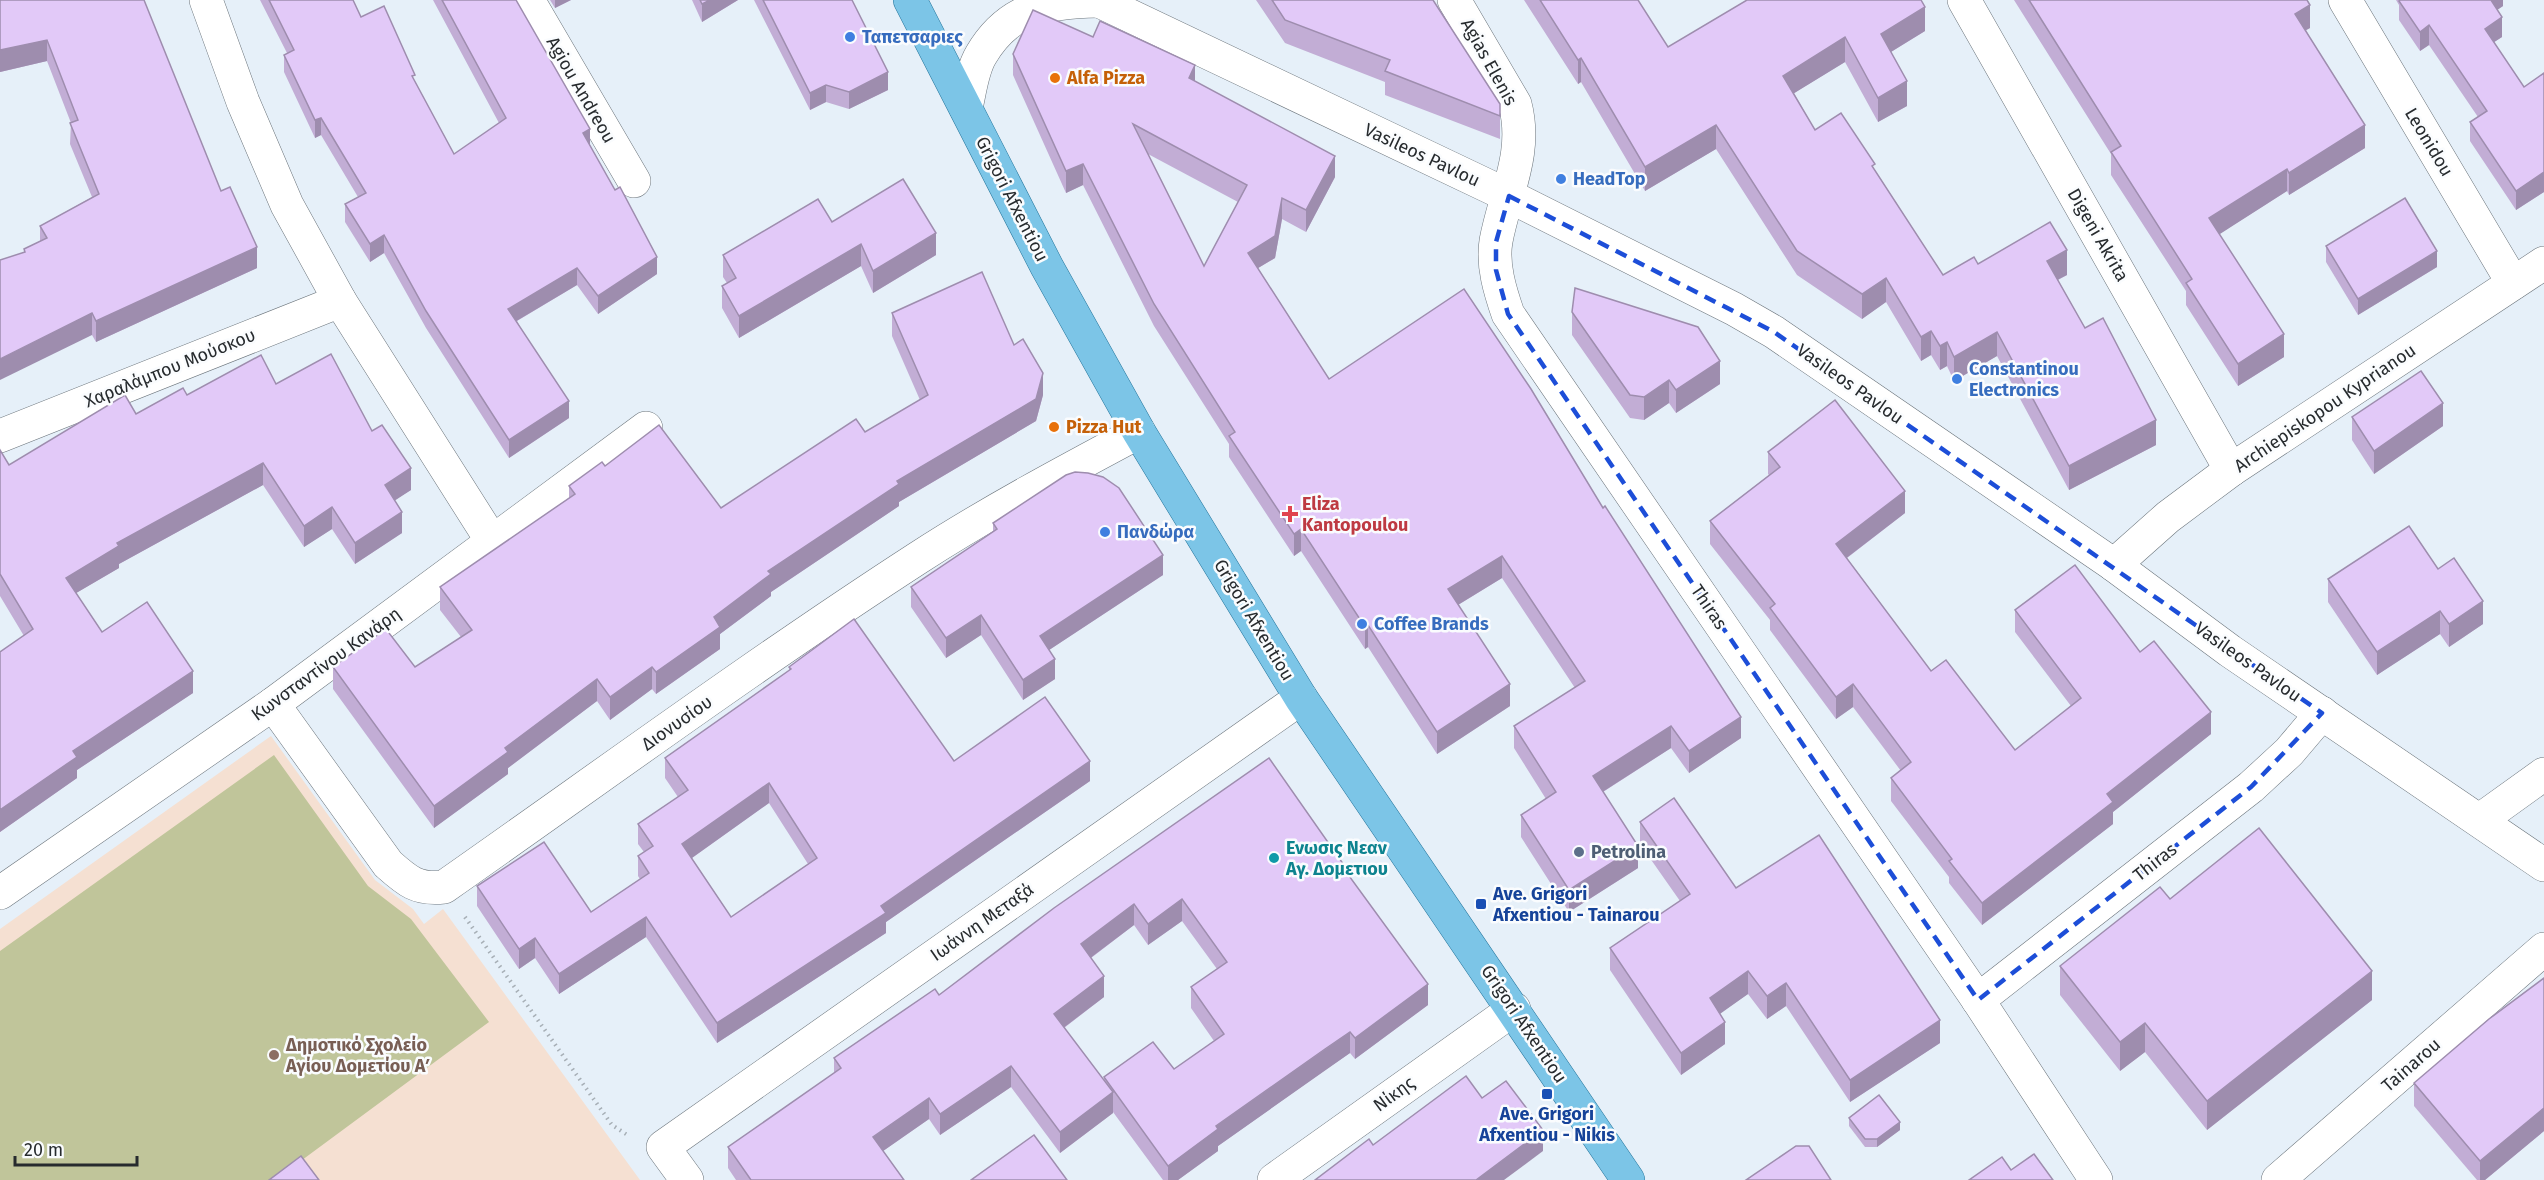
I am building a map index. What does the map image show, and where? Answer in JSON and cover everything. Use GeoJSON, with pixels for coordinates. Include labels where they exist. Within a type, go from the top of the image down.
{"type":"FeatureCollection","features":[{"type":"Feature","properties":{"kind":"main road","name":"Grigori Afxentiou"},"geometry":{"type":"LineString","coordinates":[[910,0],[1047,267],[1138,432],[1301,698],[1628,1180]]}},
{"type":"Feature","properties":{"kind":"street"},"geometry":{"type":"LineString","coordinates":[[206,0],[243,102],[287,204],[340,301],[492,540]]}},
{"type":"Feature","properties":{"kind":"street","name":"Agiou Andreou"},"geometry":{"type":"LineString","coordinates":[[528,0],[634,181]]}},
{"type":"Feature","properties":{"kind":"street","name":"Vasileos Pavlou"},"geometry":{"type":"LineString","coordinates":[[966,108],[981,56],[997,34],[1012,21],[1027,11],[1046,4],[1097,0],[1509,196],[1734,309],[1774,332],[2114,565],[2230,651],[2544,865]]}},
{"type":"Feature","properties":{"kind":"street","name":"Agias Elenis"},"geometry":{"type":"LineString","coordinates":[[1454,0],[1515,104],[1520,122],[1520,142],[1509,196]]}},
{"type":"Feature","properties":{"kind":"street","name":"Digeni Akrita"},"geometry":{"type":"LineString","coordinates":[[1964,0],[2231,470]]}},
{"type":"Feature","properties":{"kind":"street","name":"Leonidou"},"geometry":{"type":"LineString","coordinates":[[2345,0],[2513,283]]}},
{"type":"Feature","properties":{"kind":"street","name":"Thiras"},"geometry":{"type":"LineString","coordinates":[[1509,196],[1496,242],[1496,260],[1502,296],[1509,314],[1978,1000],[2096,1180]]}},
{"type":"Feature","properties":{"kind":"street","name":"Archiepiskopou Kyprianou"},"geometry":{"type":"LineString","coordinates":[[2114,565],[2168,517],[2231,470],[2544,263]]}},
{"type":"Feature","properties":{"kind":"street","name":"Χαραλάμπου Μούσκου"},"geometry":{"type":"LineString","coordinates":[[0,436],[340,301]]}},
{"type":"Feature","properties":{"kind":"street","name":"Κωνσταντίνου Κανάρη"},"geometry":{"type":"LineString","coordinates":[[0,894],[273,704],[646,428]]}},
{"type":"Feature","properties":{"kind":"street","name":"Διονυσίου"},"geometry":{"type":"LineString","coordinates":[[444,887],[751,670],[919,557],[1026,493],[1138,432]]}},
{"type":"Feature","properties":{"kind":"street","name":"Ιωάννη Μεταξά"},"geometry":{"type":"LineString","coordinates":[[663,1147],[1301,698]]}},
{"type":"Feature","properties":{"kind":"street"},"geometry":{"type":"LineString","coordinates":[[273,704],[388,864],[407,882],[428,889],[444,887]]}},
{"type":"Feature","properties":{"kind":"street","name":"Thiras"},"geometry":{"type":"LineString","coordinates":[[1978,1000],[2251,787],[2289,752],[2322,713]]}},
{"type":"Feature","properties":{"kind":"street"},"geometry":{"type":"LineString","coordinates":[[2480,820],[2544,774]]}},
{"type":"Feature","properties":{"kind":"street","name":"Tainarou"},"geometry":{"type":"LineString","coordinates":[[2278,1180],[2544,949]]}},
{"type":"Feature","properties":{"kind":"street","name":"Νίκης"},"geometry":{"type":"LineString","coordinates":[[1274,1180],[1514,1009]]}},
{"type":"Feature","properties":{"kind":"street"},"geometry":{"type":"LineString","coordinates":[[663,1147],[687,1180]]}},
{"type":"Feature","properties":{"kind":"path"},"geometry":{"type":"LineString","coordinates":[[444,887],[612,1125],[637,1142],[663,1147]]}},
{"type":"Feature","properties":{"kind":"highlighted area"},"geometry":{"type":"Polygon","coordinates":[[[1509,196],[1774,332],[2322,713],[2251,787],[1978,1000],[1508,314],[1496,270],[1496,242],[1509,196]]]}},
{"type":"Feature","properties":{"kind":"shaded area","name":"Δημοτικό Σχολείο Αγίου Δομετίου Αʹ"},"geometry":{"type":"Polygon","coordinates":[[[271,736],[375,880],[413,909],[424,924],[443,909],[640,1180],[0,1180],[0,929],[271,736]]]}},
{"type":"Feature","properties":{"kind":"green space","name":"Δημοτικό Σχολείο Αγίου Δομετίου Αʹ"},"geometry":{"type":"Polygon","coordinates":[[[274,755],[368,886],[411,919],[489,1022],[275,1180],[0,1180],[0,951],[274,755]]]}},
{"type":"Feature","properties":{"kind":"building"},"geometry":{"type":"Polygon","coordinates":[[[0,0],[144,0],[221,191],[230,187],[257,247],[96,321],[92,313],[0,359],[0,260],[25,252],[24,249],[47,238],[40,226],[99,194],[70,123],[78,120],[47,40],[0,50],[0,0]]]}},
{"type":"Feature","properties":{"kind":"building"},"geometry":{"type":"Polygon","coordinates":[[[269,0],[353,0],[361,17],[384,6],[415,75],[412,76],[454,154],[506,118],[442,0],[516,0],[590,129],[583,133],[615,190],[620,187],[657,257],[598,296],[577,268],[508,309],[569,401],[509,440],[426,311],[384,235],[370,244],[345,204],[366,193],[321,118],[315,120],[284,55],[294,50],[269,0]]]}},
{"type":"Feature","properties":{"kind":"building"},"geometry":{"type":"Polygon","coordinates":[[[763,0],[852,0],[888,72],[849,92],[826,85],[810,93],[763,0]]]}},
{"type":"Feature","properties":{"kind":"building"},"geometry":{"type":"Polygon","coordinates":[[[1272,0],[1433,0],[1500,104],[1500,116],[1385,71],[1390,60],[1285,20],[1272,0]]]}},
{"type":"Feature","properties":{"kind":"building"},"geometry":{"type":"Polygon","coordinates":[[[1540,0],[1638,0],[1668,47],[1747,0],[1921,0],[1925,7],[1881,34],[1907,81],[1878,98],[1845,37],[1783,76],[1815,130],[1841,113],[1875,164],[1872,166],[1943,275],[1974,257],[1978,264],[2050,222],[2067,250],[2047,261],[2085,328],[2103,318],[2156,420],[2069,466],[1997,332],[1954,357],[1947,342],[1940,346],[1931,331],[1921,337],[1886,278],[1862,294],[1797,251],[1716,125],[1645,167],[1581,58],[1578,60],[1540,0]]]}},
{"type":"Feature","properties":{"kind":"building"},"geometry":{"type":"Polygon","coordinates":[[[2029,0],[2307,0],[2310,5],[2295,14],[2365,125],[2289,173],[2287,169],[2209,218],[2284,334],[2238,364],[2186,283],[2192,279],[2111,152],[2121,146],[2029,0]]]}},
{"type":"Feature","properties":{"kind":"building"},"geometry":{"type":"Polygon","coordinates":[[[2400,0],[2491,0],[2502,17],[2485,29],[2524,87],[2544,73],[2544,172],[2516,191],[2470,122],[2487,111],[2429,25],[2420,32],[2400,0]]]}},
{"type":"Feature","properties":{"kind":"building"},"geometry":{"type":"Polygon","coordinates":[[[1033,10],[1093,37],[1100,21],[1195,65],[1189,78],[1335,156],[1306,210],[1282,198],[1275,236],[1248,253],[1329,379],[1464,289],[1531,389],[1603,508],[1605,506],[1741,717],[1689,751],[1671,726],[1593,776],[1638,846],[1569,890],[1521,815],[1556,792],[1514,726],[1585,681],[1502,556],[1448,589],[1510,684],[1437,732],[1368,625],[1365,627],[1301,529],[1294,534],[1229,436],[1235,432],[1154,304],[1083,164],[1066,171],[1013,54],[1033,10]],[[1133,124],[1204,266],[1247,185],[1133,124]]]}},
{"type":"Feature","properties":{"kind":"building"},"geometry":{"type":"Polygon","coordinates":[[[903,179],[936,233],[873,271],[861,244],[739,316],[722,286],[736,278],[723,255],[818,199],[832,222],[903,179]]]}},
{"type":"Feature","properties":{"kind":"building"},"geometry":{"type":"Polygon","coordinates":[[[2405,198],[2437,251],[2358,299],[2326,246],[2405,198]]]}},
{"type":"Feature","properties":{"kind":"building"},"geometry":{"type":"Polygon","coordinates":[[[982,272],[1014,345],[1023,339],[1043,373],[1036,399],[897,481],[899,484],[768,571],[771,574],[714,617],[720,627],[656,672],[652,667],[610,697],[597,679],[505,748],[508,752],[434,806],[333,667],[386,629],[415,667],[472,630],[440,587],[575,494],[569,486],[602,462],[605,466],[659,425],[721,508],[856,419],[865,432],[928,395],[892,313],[982,272]]]}},
{"type":"Feature","properties":{"kind":"building"},"geometry":{"type":"Polygon","coordinates":[[[1575,288],[1698,327],[1720,361],[1676,390],[1669,380],[1644,397],[1630,395],[1572,312],[1575,288]]]}},
{"type":"Feature","properties":{"kind":"building"},"geometry":{"type":"Polygon","coordinates":[[[331,354],[372,431],[382,425],[411,468],[385,485],[402,512],[355,543],[332,507],[304,526],[263,463],[117,543],[119,546],[66,578],[102,632],[147,602],[193,671],[73,751],[77,757],[0,810],[0,652],[33,629],[0,574],[0,450],[9,465],[125,395],[136,414],[183,388],[187,395],[261,355],[276,384],[331,354]]]}},
{"type":"Feature","properties":{"kind":"building"},"geometry":{"type":"Polygon","coordinates":[[[2421,371],[2443,403],[2374,451],[2352,417],[2421,371]]]}},
{"type":"Feature","properties":{"kind":"building"},"geometry":{"type":"Polygon","coordinates":[[[1835,400],[1905,491],[1836,544],[1931,671],[1946,660],[2015,750],[2081,698],[2015,610],[2075,565],[2140,652],[2154,641],[2211,712],[2107,794],[2113,802],[1982,903],[1949,861],[1952,859],[1891,778],[1911,762],[1853,684],[1836,697],[1770,608],[1775,604],[1710,521],[1780,467],[1768,452],[1835,400]]]}},
{"type":"Feature","properties":{"kind":"building"},"geometry":{"type":"Polygon","coordinates":[[[1075,472],[1103,477],[1119,488],[1163,555],[1040,636],[1055,659],[1023,680],[981,615],[946,638],[911,587],[997,529],[993,523],[1066,475],[1075,472]]]}},
{"type":"Feature","properties":{"kind":"building"},"geometry":{"type":"Polygon","coordinates":[[[2409,526],[2438,569],[2454,558],[2483,601],[2449,624],[2440,611],[2377,652],[2328,579],[2409,526]]]}},
{"type":"Feature","properties":{"kind":"building"},"geometry":{"type":"Polygon","coordinates":[[[854,619],[954,761],[1045,697],[1090,761],[881,906],[886,913],[717,1023],[646,917],[559,974],[535,938],[519,949],[477,886],[544,842],[591,912],[649,873],[638,856],[653,846],[638,824],[688,790],[665,758],[791,669],[789,667],[854,619]],[[769,783],[682,844],[731,917],[817,858],[769,783]]]}},
{"type":"Feature","properties":{"kind":"building"},"geometry":{"type":"Polygon","coordinates":[[[1269,758],[1346,868],[1344,869],[1428,984],[1355,1038],[1350,1032],[1325,1049],[1216,1126],[1218,1129],[1168,1166],[1104,1077],[1153,1042],[1174,1069],[1224,1034],[1191,987],[1227,962],[1182,899],[1148,924],[1134,904],[1081,944],[1104,976],[1054,1014],[1113,1092],[1060,1132],[1011,1066],[940,1114],[929,1098],[873,1137],[904,1180],[751,1180],[728,1147],[841,1068],[834,1058],[935,989],[939,995],[1054,908],[1269,758]]]}},
{"type":"Feature","properties":{"kind":"building"},"geometry":{"type":"Polygon","coordinates":[[[1674,798],[1736,888],[1819,835],[1940,1020],[1850,1080],[1786,983],[1767,996],[1748,971],[1710,998],[1725,1022],[1681,1053],[1610,948],[1690,894],[1640,822],[1674,798]]]}},
{"type":"Feature","properties":{"kind":"building"},"geometry":{"type":"Polygon","coordinates":[[[2259,828],[2372,971],[2207,1101],[2145,1023],[2120,1042],[2060,966],[2160,887],[2170,899],[2259,828]]]}},
{"type":"Feature","properties":{"kind":"building"},"geometry":{"type":"Polygon","coordinates":[[[2544,978],[2544,1108],[2480,1161],[2414,1083],[2489,1019],[2544,978]]]}},
{"type":"Feature","properties":{"kind":"building"},"geometry":{"type":"Polygon","coordinates":[[[1466,1076],[1482,1098],[1506,1081],[1543,1130],[1476,1180],[1315,1180],[1369,1139],[1373,1145],[1466,1076]]]}},
{"type":"Feature","properties":{"kind":"building"},"geometry":{"type":"Polygon","coordinates":[[[1879,1095],[1900,1122],[1877,1139],[1865,1139],[1849,1118],[1879,1095]]]}},
{"type":"Feature","properties":{"kind":"building"},"geometry":{"type":"Polygon","coordinates":[[[1034,1135],[1067,1180],[971,1180],[1034,1135]]]}},
{"type":"Feature","properties":{"kind":"building"},"geometry":{"type":"Polygon","coordinates":[[[1796,1146],[1809,1146],[1831,1180],[1746,1180],[1796,1146]]]}},
{"type":"Feature","properties":{"kind":"building"},"geometry":{"type":"Polygon","coordinates":[[[2034,1154],[2053,1180],[1969,1180],[2002,1157],[2011,1170],[2034,1154]]]}},
{"type":"Feature","properties":{"kind":"building"},"geometry":{"type":"Polygon","coordinates":[[[301,1156],[319,1180],[269,1180],[301,1156]]]}},
{"type":"Feature","properties":{"kind":"place","name":"Ταπετσαριες"},"geometry":{"type":"Point","coordinates":[850,37]}},
{"type":"Feature","properties":{"kind":"place","name":"Alfa Pizza"},"geometry":{"type":"Point","coordinates":[1055,78]}},
{"type":"Feature","properties":{"kind":"place","name":"HeadTop"},"geometry":{"type":"Point","coordinates":[1561,179]}},
{"type":"Feature","properties":{"kind":"place","name":"Constantinou Electronics"},"geometry":{"type":"Point","coordinates":[1957,379]}},
{"type":"Feature","properties":{"kind":"place","name":"Pizza Hut"},"geometry":{"type":"Point","coordinates":[1054,427]}},
{"type":"Feature","properties":{"kind":"place","name":"Eliza Kantopoulou"},"geometry":{"type":"Point","coordinates":[1290,514]}},
{"type":"Feature","properties":{"kind":"place","name":"Πανδώρα"},"geometry":{"type":"Point","coordinates":[1105,532]}},
{"type":"Feature","properties":{"kind":"place","name":"Coffee Brands"},"geometry":{"type":"Point","coordinates":[1362,624]}},
{"type":"Feature","properties":{"kind":"place","name":"Petrolina"},"geometry":{"type":"Point","coordinates":[1579,852]}},
{"type":"Feature","properties":{"kind":"place","name":"Ενωσις Νεαν Αγ. Δομετιου"},"geometry":{"type":"Point","coordinates":[1274,858]}},
{"type":"Feature","properties":{"kind":"place","name":"Ave. Grigori Afxentiou - Tainarou"},"geometry":{"type":"Point","coordinates":[1481,904]}},
{"type":"Feature","properties":{"kind":"place","name":"Δημοτικό Σχολείο Αγίου Δομετίου Αʹ"},"geometry":{"type":"Point","coordinates":[274,1055]}},
{"type":"Feature","properties":{"kind":"place","name":"Ave. Grigori Afxentiou - Nikis"},"geometry":{"type":"Point","coordinates":[1547,1094]}}]}
